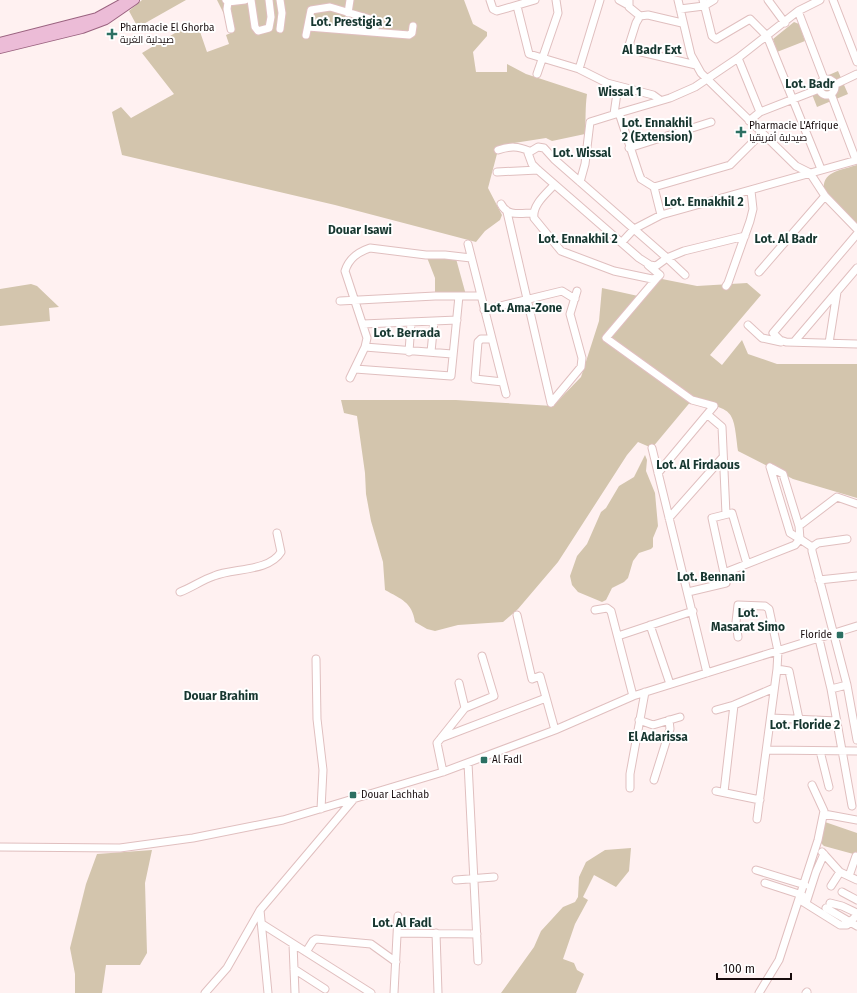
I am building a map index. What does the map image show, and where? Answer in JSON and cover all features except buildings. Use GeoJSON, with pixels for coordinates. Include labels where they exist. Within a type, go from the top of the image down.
{"type":"FeatureCollection","features":[{"type":"Feature","properties":{"kind":"main road"},"geometry":{"type":"LineString","coordinates":[[0,42],[97,17],[127,0]]}},
{"type":"Feature","properties":{"kind":"main road"},"geometry":{"type":"LineString","coordinates":[[0,49],[82,30],[106,20],[135,0]]}},
{"type":"Feature","properties":{"kind":"street"},"geometry":{"type":"LineString","coordinates":[[231,28],[227,1],[244,0]]}},
{"type":"Feature","properties":{"kind":"street"},"geometry":{"type":"LineString","coordinates":[[251,0],[255,27],[258,31],[269,28],[271,17],[269,0]]}},
{"type":"Feature","properties":{"kind":"street"},"geometry":{"type":"LineString","coordinates":[[280,0],[282,13],[280,29]]}},
{"type":"Feature","properties":{"kind":"street"},"geometry":{"type":"LineString","coordinates":[[348,13],[350,0]]}},
{"type":"Feature","properties":{"kind":"street"},"geometry":{"type":"LineString","coordinates":[[490,0],[493,9],[497,11],[535,0]]}},
{"type":"Feature","properties":{"kind":"street"},"geometry":{"type":"LineString","coordinates":[[537,74],[544,59],[558,13],[556,0]]}},
{"type":"Feature","properties":{"kind":"street"},"geometry":{"type":"LineString","coordinates":[[579,69],[600,0]]}},
{"type":"Feature","properties":{"kind":"street"},"geometry":{"type":"LineString","coordinates":[[619,0],[629,2],[631,10],[640,16],[648,15],[682,23]]}},
{"type":"Feature","properties":{"kind":"street"},"geometry":{"type":"LineString","coordinates":[[678,0],[682,23],[691,55],[696,65],[708,79],[796,166],[810,173],[825,196],[857,229]]}},
{"type":"Feature","properties":{"kind":"street"},"geometry":{"type":"LineString","coordinates":[[680,9],[714,0]]}},
{"type":"Feature","properties":{"kind":"street"},"geometry":{"type":"LineString","coordinates":[[768,0],[785,23]]}},
{"type":"Feature","properties":{"kind":"street"},"geometry":{"type":"LineString","coordinates":[[580,182],[585,164],[590,122],[681,94],[708,79],[768,36],[785,23],[805,3],[820,0]]}},
{"type":"Feature","properties":{"kind":"street"},"geometry":{"type":"LineString","coordinates":[[833,0],[857,62]]}},
{"type":"Feature","properties":{"kind":"street"},"geometry":{"type":"LineString","coordinates":[[703,3],[712,36],[716,39],[750,19],[768,36],[821,169]]}},
{"type":"Feature","properties":{"kind":"street"},"geometry":{"type":"LineString","coordinates":[[517,6],[529,54],[579,69],[618,86],[653,95],[660,100]]}},
{"type":"Feature","properties":{"kind":"street"},"geometry":{"type":"LineString","coordinates":[[306,36],[311,10],[330,7],[377,20],[374,32]]}},
{"type":"Feature","properties":{"kind":"street"},"geometry":{"type":"LineString","coordinates":[[798,11],[824,79]]}},
{"type":"Feature","properties":{"kind":"street"},"geometry":{"type":"LineString","coordinates":[[640,16],[629,43],[630,47],[637,51],[696,65]]}},
{"type":"Feature","properties":{"kind":"street"},"geometry":{"type":"LineString","coordinates":[[308,27],[409,35],[413,31],[413,26]]}},
{"type":"Feature","properties":{"kind":"street"},"geometry":{"type":"LineString","coordinates":[[738,58],[760,112]]}},
{"type":"Feature","properties":{"kind":"street"},"geometry":{"type":"LineString","coordinates":[[836,84],[857,74]]}},
{"type":"Feature","properties":{"kind":"street"},"geometry":{"type":"LineString","coordinates":[[824,79],[830,79],[836,84],[835,91],[831,94],[824,95],[820,90],[820,82],[824,79]]}},
{"type":"Feature","properties":{"kind":"street"},"geometry":{"type":"LineString","coordinates":[[618,86],[616,114],[641,179],[654,187],[661,216]]}},
{"type":"Feature","properties":{"kind":"street"},"geometry":{"type":"LineString","coordinates":[[749,120],[760,112],[820,90]]}},
{"type":"Feature","properties":{"kind":"street"},"geometry":{"type":"LineString","coordinates":[[622,242],[634,229],[661,216],[751,191],[821,169],[857,160],[831,94]]}},
{"type":"Feature","properties":{"kind":"street"},"geometry":{"type":"LineString","coordinates":[[629,148],[711,122]]}},
{"type":"Feature","properties":{"kind":"street"},"geometry":{"type":"LineString","coordinates":[[654,187],[730,165],[762,133]]}},
{"type":"Feature","properties":{"kind":"street"},"geometry":{"type":"LineString","coordinates":[[498,150],[508,146],[520,147],[529,151],[538,147],[544,148],[685,275]]}},
{"type":"Feature","properties":{"kind":"street"},"geometry":{"type":"LineString","coordinates":[[529,151],[528,156],[538,170],[622,242],[659,277]]}},
{"type":"Feature","properties":{"kind":"street"},"geometry":{"type":"LineString","coordinates":[[498,172],[538,170]]}},
{"type":"Feature","properties":{"kind":"street"},"geometry":{"type":"LineString","coordinates":[[554,184],[535,207],[533,213],[534,218],[561,251],[614,271],[652,279],[659,277]]}},
{"type":"Feature","properties":{"kind":"street"},"geometry":{"type":"LineString","coordinates":[[726,286],[745,236],[753,209],[751,191]]}},
{"type":"Feature","properties":{"kind":"street"},"geometry":{"type":"LineString","coordinates":[[759,272],[825,196]]}},
{"type":"Feature","properties":{"kind":"street"},"geometry":{"type":"LineString","coordinates":[[501,204],[507,212],[526,300],[551,403],[581,366],[582,358],[570,314],[577,290]]}},
{"type":"Feature","properties":{"kind":"street"},"geometry":{"type":"LineString","coordinates":[[507,212],[533,213]]}},
{"type":"Feature","properties":{"kind":"street"},"geometry":{"type":"LineString","coordinates":[[784,342],[773,333],[857,234]]}},
{"type":"Feature","properties":{"kind":"street"},"geometry":{"type":"LineString","coordinates":[[644,262],[653,266],[684,251],[745,236]]}},
{"type":"Feature","properties":{"kind":"street"},"geometry":{"type":"LineString","coordinates":[[468,244],[506,394]]}},
{"type":"Feature","properties":{"kind":"street"},"geometry":{"type":"LineString","coordinates":[[350,378],[365,347],[367,338],[346,271],[347,264],[362,251],[370,248],[426,255],[455,255],[472,258]]}},
{"type":"Feature","properties":{"kind":"street"},"geometry":{"type":"LineString","coordinates":[[794,342],[857,268]]}},
{"type":"Feature","properties":{"kind":"street"},"geometry":{"type":"LineString","coordinates":[[658,473],[714,406],[692,400],[606,338],[659,277]]}},
{"type":"Feature","properties":{"kind":"street"},"geometry":{"type":"LineString","coordinates":[[484,310],[562,291],[575,299]]}},
{"type":"Feature","properties":{"kind":"street"},"geometry":{"type":"LineString","coordinates":[[829,343],[837,292]]}},
{"type":"Feature","properties":{"kind":"street"},"geometry":{"type":"LineString","coordinates":[[355,369],[450,376],[459,296]]}},
{"type":"Feature","properties":{"kind":"street"},"geometry":{"type":"LineString","coordinates":[[340,301],[481,296]]}},
{"type":"Feature","properties":{"kind":"street"},"geometry":{"type":"LineString","coordinates":[[363,324],[457,320]]}},
{"type":"Feature","properties":{"kind":"street"},"geometry":{"type":"LineString","coordinates":[[431,352],[434,322]]}},
{"type":"Feature","properties":{"kind":"street"},"geometry":{"type":"LineString","coordinates":[[409,352],[411,323]]}},
{"type":"Feature","properties":{"kind":"street"},"geometry":{"type":"LineString","coordinates":[[748,325],[762,338],[784,342],[857,344]]}},
{"type":"Feature","properties":{"kind":"street"},"geometry":{"type":"LineString","coordinates":[[492,339],[480,339],[478,342],[475,379],[503,382]]}},
{"type":"Feature","properties":{"kind":"street"},"geometry":{"type":"LineString","coordinates":[[365,347],[409,352],[452,354]]}},
{"type":"Feature","properties":{"kind":"street"},"geometry":{"type":"LineString","coordinates":[[708,415],[722,427],[726,514]]}},
{"type":"Feature","properties":{"kind":"street"},"geometry":{"type":"LineString","coordinates":[[652,448],[708,673]]}},
{"type":"Feature","properties":{"kind":"street"},"geometry":{"type":"LineString","coordinates":[[669,518],[723,457]]}},
{"type":"Feature","properties":{"kind":"street"},"geometry":{"type":"LineString","coordinates":[[724,573],[795,545],[800,540],[799,526],[783,474],[770,467],[790,533],[800,540],[812,547],[819,580],[847,685],[857,740]]}},
{"type":"Feature","properties":{"kind":"street"},"geometry":{"type":"LineString","coordinates":[[799,526],[837,497],[857,504]]}},
{"type":"Feature","properties":{"kind":"street"},"geometry":{"type":"LineString","coordinates":[[688,592],[726,583],[712,518],[732,513],[747,564]]}},
{"type":"Feature","properties":{"kind":"street"},"geometry":{"type":"LineString","coordinates":[[180,592],[213,576],[249,569],[263,564],[275,557],[281,552],[277,533]]}},
{"type":"Feature","properties":{"kind":"street"},"geometry":{"type":"LineString","coordinates":[[812,547],[818,544],[848,539]]}},
{"type":"Feature","properties":{"kind":"street"},"geometry":{"type":"LineString","coordinates":[[819,580],[857,576]]}},
{"type":"Feature","properties":{"kind":"street"},"geometry":{"type":"LineString","coordinates":[[738,637],[736,622],[738,605],[765,606],[771,615],[778,651],[771,718],[757,819]]}},
{"type":"Feature","properties":{"kind":"street"},"geometry":{"type":"LineString","coordinates":[[595,610],[607,608],[610,611],[633,696]]}},
{"type":"Feature","properties":{"kind":"street"},"geometry":{"type":"LineString","coordinates":[[618,636],[693,611]]}},
{"type":"Feature","properties":{"kind":"street"},"geometry":{"type":"LineString","coordinates":[[517,615],[532,679],[540,676],[555,730]]}},
{"type":"Feature","properties":{"kind":"street"},"geometry":{"type":"LineString","coordinates":[[650,626],[670,684]]}},
{"type":"Feature","properties":{"kind":"street"},"geometry":{"type":"LineString","coordinates":[[0,847],[93,849],[144,846],[246,828],[321,809],[468,764],[555,730],[633,696],[857,626]]}},
{"type":"Feature","properties":{"kind":"street"},"geometry":{"type":"LineString","coordinates":[[819,639],[831,689],[852,806]]}},
{"type":"Feature","properties":{"kind":"street"},"geometry":{"type":"LineString","coordinates":[[443,772],[437,743],[465,708],[494,696],[482,656]]}},
{"type":"Feature","properties":{"kind":"street"},"geometry":{"type":"LineString","coordinates":[[316,659],[317,719],[323,770],[321,809]]}},
{"type":"Feature","properties":{"kind":"street"},"geometry":{"type":"LineString","coordinates":[[777,669],[789,671],[799,720]]}},
{"type":"Feature","properties":{"kind":"street"},"geometry":{"type":"LineString","coordinates":[[458,683],[465,708]]}},
{"type":"Feature","properties":{"kind":"street"},"geometry":{"type":"LineString","coordinates":[[831,689],[847,685]]}},
{"type":"Feature","properties":{"kind":"street"},"geometry":{"type":"LineString","coordinates":[[716,710],[734,705],[774,688]]}},
{"type":"Feature","properties":{"kind":"street"},"geometry":{"type":"LineString","coordinates":[[630,788],[630,774],[645,692]]}},
{"type":"Feature","properties":{"kind":"street"},"geometry":{"type":"LineString","coordinates":[[441,738],[546,698]]}},
{"type":"Feature","properties":{"kind":"street"},"geometry":{"type":"LineString","coordinates":[[724,792],[734,705]]}},
{"type":"Feature","properties":{"kind":"street"},"geometry":{"type":"LineString","coordinates":[[640,720],[653,725],[680,718]]}},
{"type":"Feature","properties":{"kind":"street"},"geometry":{"type":"LineString","coordinates":[[771,718],[837,721]]}},
{"type":"Feature","properties":{"kind":"street"},"geometry":{"type":"LineString","coordinates":[[654,780],[670,729],[669,720]]}},
{"type":"Feature","properties":{"kind":"street"},"geometry":{"type":"LineString","coordinates":[[767,750],[857,751]]}},
{"type":"Feature","properties":{"kind":"street"},"geometry":{"type":"LineString","coordinates":[[820,751],[829,787]]}},
{"type":"Feature","properties":{"kind":"street"},"geometry":{"type":"LineString","coordinates":[[468,764],[478,961]]}},
{"type":"Feature","properties":{"kind":"street"},"geometry":{"type":"LineString","coordinates":[[802,899],[816,850],[824,814],[823,806],[812,785]]}},
{"type":"Feature","properties":{"kind":"street"},"geometry":{"type":"LineString","coordinates":[[849,792],[857,788]]}},
{"type":"Feature","properties":{"kind":"street"},"geometry":{"type":"LineString","coordinates":[[716,791],[760,800]]}},
{"type":"Feature","properties":{"kind":"street"},"geometry":{"type":"LineString","coordinates":[[205,993],[227,968],[260,910],[353,800]]}},
{"type":"Feature","properties":{"kind":"street"},"geometry":{"type":"LineString","coordinates":[[824,814],[857,820]]}},
{"type":"Feature","properties":{"kind":"street"},"geometry":{"type":"LineString","coordinates":[[816,850],[824,854],[840,872],[857,880]]}},
{"type":"Feature","properties":{"kind":"street"},"geometry":{"type":"LineString","coordinates":[[760,993],[778,964],[802,899],[824,854]]}},
{"type":"Feature","properties":{"kind":"street"},"geometry":{"type":"LineString","coordinates":[[849,876],[856,856]]}},
{"type":"Feature","properties":{"kind":"street"},"geometry":{"type":"LineString","coordinates":[[756,870],[805,886]]}},
{"type":"Feature","properties":{"kind":"street"},"geometry":{"type":"LineString","coordinates":[[831,886],[840,872]]}},
{"type":"Feature","properties":{"kind":"street"},"geometry":{"type":"LineString","coordinates":[[456,880],[494,877]]}},
{"type":"Feature","properties":{"kind":"street"},"geometry":{"type":"LineString","coordinates":[[765,883],[802,899],[840,925],[854,924]]}},
{"type":"Feature","properties":{"kind":"street"},"geometry":{"type":"LineString","coordinates":[[842,892],[857,900]]}},
{"type":"Feature","properties":{"kind":"street"},"geometry":{"type":"LineString","coordinates":[[828,905],[842,906],[857,914],[854,924],[828,905]]}},
{"type":"Feature","properties":{"kind":"street"},"geometry":{"type":"LineString","coordinates":[[260,910],[268,993]]}},
{"type":"Feature","properties":{"kind":"street"},"geometry":{"type":"LineString","coordinates":[[394,993],[398,916]]}},
{"type":"Feature","properties":{"kind":"street"},"geometry":{"type":"LineString","coordinates":[[262,924],[371,993]]}},
{"type":"Feature","properties":{"kind":"street"},"geometry":{"type":"LineString","coordinates":[[398,932],[477,934]]}},
{"type":"Feature","properties":{"kind":"street"},"geometry":{"type":"LineString","coordinates":[[436,933],[438,993]]}},
{"type":"Feature","properties":{"kind":"street"},"geometry":{"type":"LineString","coordinates":[[306,952],[312,942],[316,939],[371,944],[396,962]]}},
{"type":"Feature","properties":{"kind":"street"},"geometry":{"type":"LineString","coordinates":[[293,944],[295,993]]}},
{"type":"Feature","properties":{"kind":"street"},"geometry":{"type":"LineString","coordinates":[[294,969],[325,989]]}},
{"type":"Feature","properties":{"kind":"shaded area"},"geometry":{"type":"Polygon","coordinates":[[[142,0],[186,0],[140,26],[136,24],[129,11],[142,0]]]}},
{"type":"Feature","properties":{"kind":"shaded area"},"geometry":{"type":"Polygon","coordinates":[[[217,0],[464,0],[473,24],[487,32],[487,36],[473,52],[476,72],[507,72],[507,64],[526,74],[587,94],[585,134],[552,141],[546,138],[514,143],[498,150],[488,188],[502,215],[500,220],[485,231],[476,242],[335,205],[122,155],[112,112],[121,107],[131,118],[174,94],[142,53],[180,30],[197,23],[207,52],[229,44],[226,35],[233,32],[217,0]]]}},
{"type":"Feature","properties":{"kind":"shaded area"},"geometry":{"type":"Polygon","coordinates":[[[794,22],[799,24],[805,41],[777,52],[773,39],[794,22]]]}},
{"type":"Feature","properties":{"kind":"shaded area"},"geometry":{"type":"Polygon","coordinates":[[[838,71],[848,94],[817,107],[808,84],[838,71]]]}},
{"type":"Feature","properties":{"kind":"shaded area"},"geometry":{"type":"Polygon","coordinates":[[[857,165],[857,225],[824,191],[824,184],[829,175],[834,172],[857,165]]]}},
{"type":"Feature","properties":{"kind":"shaded area"},"geometry":{"type":"Polygon","coordinates":[[[426,255],[455,255],[466,295],[435,296],[435,278],[426,255]]]}},
{"type":"Feature","properties":{"kind":"shaded area"},"geometry":{"type":"Polygon","coordinates":[[[657,278],[697,286],[747,283],[761,295],[710,355],[722,365],[742,340],[748,354],[777,364],[857,364],[857,498],[793,479],[738,451],[735,426],[729,413],[716,406],[692,400],[652,448],[638,442],[627,455],[558,562],[518,609],[503,622],[458,625],[435,631],[427,629],[415,622],[414,615],[408,605],[401,599],[385,590],[383,562],[371,521],[366,494],[365,473],[357,416],[344,413],[341,400],[456,400],[553,406],[581,377],[599,321],[602,288],[638,296],[657,278]]]}},
{"type":"Feature","properties":{"kind":"shaded area"},"geometry":{"type":"Polygon","coordinates":[[[31,284],[37,286],[59,307],[49,308],[50,321],[0,326],[0,289],[31,284]]]}},
{"type":"Feature","properties":{"kind":"shaded area"},"geometry":{"type":"Polygon","coordinates":[[[645,455],[647,460],[646,471],[655,493],[658,526],[653,538],[653,547],[639,553],[633,561],[628,578],[624,582],[612,588],[606,600],[602,602],[578,592],[572,585],[570,576],[577,556],[587,544],[601,512],[606,508],[619,486],[634,477],[645,455]]]}},
{"type":"Feature","properties":{"kind":"shaded area"},"geometry":{"type":"Polygon","coordinates":[[[825,822],[857,833],[857,855],[824,846],[821,843],[825,822]]]}},
{"type":"Feature","properties":{"kind":"shaded area"},"geometry":{"type":"Polygon","coordinates":[[[631,848],[629,871],[616,887],[594,875],[583,897],[588,900],[575,924],[563,959],[574,963],[577,970],[584,974],[576,993],[501,993],[534,947],[541,931],[563,907],[575,902],[578,897],[579,877],[586,862],[605,850],[631,848]]]}},
{"type":"Feature","properties":{"kind":"shaded area"},"geometry":{"type":"Polygon","coordinates":[[[152,850],[145,883],[147,953],[140,965],[106,965],[102,993],[75,993],[75,974],[70,948],[86,884],[97,854],[152,850]]]}},
{"type":"Feature","properties":{"kind":"place","name":"Pharmacie El Ghorba صيدلية الغربة"},"geometry":{"type":"Point","coordinates":[112,34]}},
{"type":"Feature","properties":{"kind":"place","name":"Pharmacie L'Afrique صيدلية أفريقيا"},"geometry":{"type":"Point","coordinates":[741,132]}},
{"type":"Feature","properties":{"kind":"place","name":"Floride"},"geometry":{"type":"Point","coordinates":[840,635]}},
{"type":"Feature","properties":{"kind":"place","name":"Al Fadl"},"geometry":{"type":"Point","coordinates":[484,760]}},
{"type":"Feature","properties":{"kind":"place","name":"Douar Lachhab"},"geometry":{"type":"Point","coordinates":[353,795]}},
{"type":"Feature","properties":{"kind":"district","name":"Lot. Prestigia 2"},"geometry":{"type":"Point","coordinates":[351,22]}},
{"type":"Feature","properties":{"kind":"district","name":"Al Badr Ext"},"geometry":{"type":"Point","coordinates":[652,50]}},
{"type":"Feature","properties":{"kind":"district","name":"Lot. Badr"},"geometry":{"type":"Point","coordinates":[810,84]}},
{"type":"Feature","properties":{"kind":"district","name":"Wissal 1"},"geometry":{"type":"Point","coordinates":[620,92]}},
{"type":"Feature","properties":{"kind":"district","name":"Lot. Ennakhil 2 (Extension)"},"geometry":{"type":"Point","coordinates":[657,130]}},
{"type":"Feature","properties":{"kind":"district","name":"Lot. Wissal"},"geometry":{"type":"Point","coordinates":[582,153]}},
{"type":"Feature","properties":{"kind":"district","name":"Lot. Ennakhil 2"},"geometry":{"type":"Point","coordinates":[704,202]}},
{"type":"Feature","properties":{"kind":"district","name":"Douar Isawi"},"geometry":{"type":"Point","coordinates":[360,230]}},
{"type":"Feature","properties":{"kind":"district","name":"Lot. Ennakhil 2"},"geometry":{"type":"Point","coordinates":[578,239]}},
{"type":"Feature","properties":{"kind":"district","name":"Lot. Al Badr"},"geometry":{"type":"Point","coordinates":[786,239]}},
{"type":"Feature","properties":{"kind":"district","name":"Lot. Ama-Zone"},"geometry":{"type":"Point","coordinates":[523,308]}},
{"type":"Feature","properties":{"kind":"district","name":"Lot. Berrada"},"geometry":{"type":"Point","coordinates":[407,333]}},
{"type":"Feature","properties":{"kind":"district","name":"Lot. Al Firdaous"},"geometry":{"type":"Point","coordinates":[698,465]}},
{"type":"Feature","properties":{"kind":"district","name":"Lot. Bennani"},"geometry":{"type":"Point","coordinates":[711,577]}},
{"type":"Feature","properties":{"kind":"district","name":"Lot. Masarat Simo"},"geometry":{"type":"Point","coordinates":[748,620]}},
{"type":"Feature","properties":{"kind":"district","name":"Douar Brahim"},"geometry":{"type":"Point","coordinates":[221,696]}},
{"type":"Feature","properties":{"kind":"district","name":"Lot. Floride 2"},"geometry":{"type":"Point","coordinates":[805,725]}},
{"type":"Feature","properties":{"kind":"district","name":"El Adarissa"},"geometry":{"type":"Point","coordinates":[658,737]}},
{"type":"Feature","properties":{"kind":"district","name":"Lot. Al Fadl"},"geometry":{"type":"Point","coordinates":[402,923]}}]}
